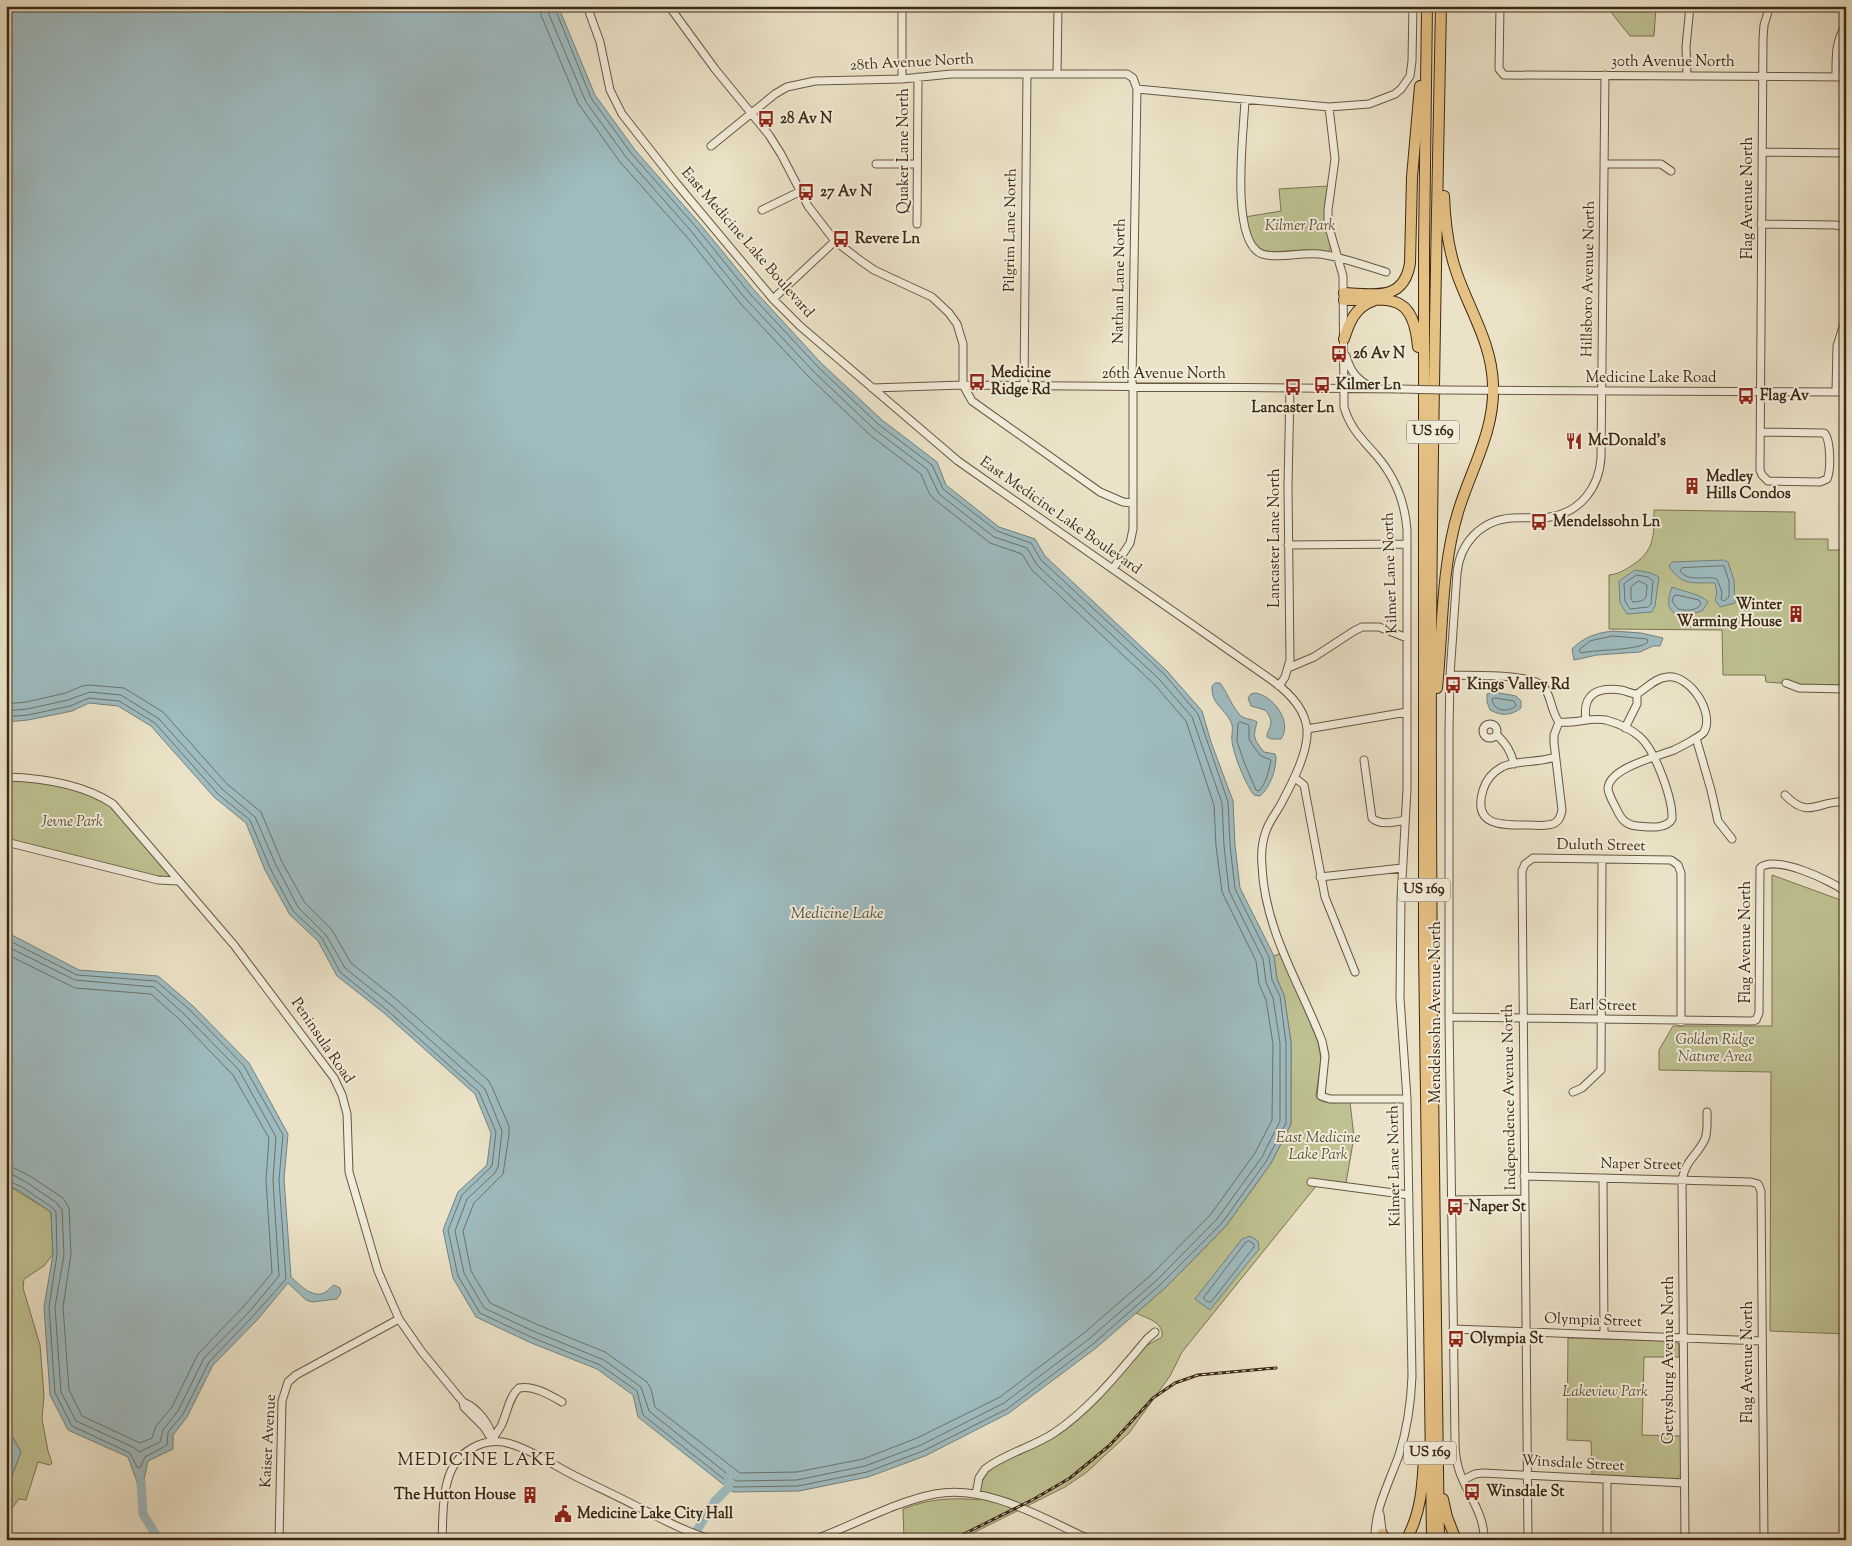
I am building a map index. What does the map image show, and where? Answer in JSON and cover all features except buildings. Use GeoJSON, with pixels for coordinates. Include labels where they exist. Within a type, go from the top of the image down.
{"type":"FeatureCollection","features":[{"type":"Feature","properties":{"kind":"highway","name":"US 169"},"geometry":{"type":"LineString","coordinates":[[1427,6],[1424,414],[1424,1007],[1432,1540]]}},
{"type":"Feature","properties":{"kind":"highway","name":"US 169"},"geometry":{"type":"LineString","coordinates":[[1439,1540],[1432,1031],[1432,746],[1433,428],[1441,6]]}},
{"type":"Feature","properties":{"kind":"highway"},"geometry":{"type":"LineString","coordinates":[[1344,296],[1388,293],[1396,290],[1404,282],[1408,274],[1410,263],[1412,177],[1421,68],[1426,46]]}},
{"type":"Feature","properties":{"kind":"highway"},"geometry":{"type":"LineString","coordinates":[[1432,746],[1447,562],[1458,512],[1488,433],[1493,390],[1491,365],[1486,344],[1457,276],[1449,246],[1445,214],[1439,117]]}},
{"type":"Feature","properties":{"kind":"highway"},"geometry":{"type":"LineString","coordinates":[[1344,296],[1393,301],[1409,312],[1416,328],[1424,414]]}},
{"type":"Feature","properties":{"kind":"highway"},"geometry":{"type":"LineString","coordinates":[[1344,344],[1355,313],[1364,305],[1379,300]]}},
{"type":"Feature","properties":{"kind":"highway"},"geometry":{"type":"LineString","coordinates":[[1406,1538],[1417,1517],[1421,1500],[1429,1366]]}},
{"type":"Feature","properties":{"kind":"highway"},"geometry":{"type":"LineString","coordinates":[[1438,1418],[1443,1497],[1447,1517],[1456,1540]]}},
{"type":"Feature","properties":{"kind":"street","name":"East Medicine Lake Boulevard"},"geometry":{"type":"LineString","coordinates":[[587,6],[600,42],[610,90],[622,114],[773,298],[800,326],[958,461],[1279,686],[1298,706],[1307,729]]}},
{"type":"Feature","properties":{"kind":"street"},"geometry":{"type":"LineString","coordinates":[[669,6],[769,135],[781,154],[799,192],[815,217],[835,241],[874,270],[932,297],[949,313],[957,324],[962,344],[963,385],[972,401],[1100,492],[1123,502],[1133,503]]}},
{"type":"Feature","properties":{"kind":"street","name":"Quaker Lane North"},"geometry":{"type":"LineString","coordinates":[[902,6],[902,79]]}},
{"type":"Feature","properties":{"kind":"street"},"geometry":{"type":"LineString","coordinates":[[1057,74],[1058,6]]}},
{"type":"Feature","properties":{"kind":"street"},"geometry":{"type":"LineString","coordinates":[[1137,89],[1329,107],[1369,104],[1395,94],[1407,82],[1412,61],[1413,6]]}},
{"type":"Feature","properties":{"kind":"street","name":"30th Avenue North"},"geometry":{"type":"LineString","coordinates":[[1500,6],[1498,69],[1504,75],[1846,77]]}},
{"type":"Feature","properties":{"kind":"street"},"geometry":{"type":"LineString","coordinates":[[1687,76],[1686,46],[1690,6]]}},
{"type":"Feature","properties":{"kind":"street","name":"Flag Avenue North"},"geometry":{"type":"LineString","coordinates":[[1761,432],[1820,432],[1827,435],[1829,476],[1824,481],[1768,481],[1760,470],[1762,76],[1764,25],[1770,6]]}},
{"type":"Feature","properties":{"kind":"street"},"geometry":{"type":"LineString","coordinates":[[1836,77],[1837,45],[1839,36],[1846,25]]}},
{"type":"Feature","properties":{"kind":"street","name":"28th Avenue North"},"geometry":{"type":"LineString","coordinates":[[712,146],[775,94],[800,83],[815,80],[902,79],[951,74],[1127,74],[1133,78]]}},
{"type":"Feature","properties":{"kind":"street","name":"Pilgrim Lane North"},"geometry":{"type":"LineString","coordinates":[[1024,386],[1027,74]]}},
{"type":"Feature","properties":{"kind":"street","name":"Hillsboro Avenue North"},"geometry":{"type":"LineString","coordinates":[[1550,517],[1561,514],[1578,505],[1589,494],[1600,472],[1605,75]]}},
{"type":"Feature","properties":{"kind":"street","name":"Quaker Lane North"},"geometry":{"type":"LineString","coordinates":[[917,224],[918,77]]}},
{"type":"Feature","properties":{"kind":"street","name":"Nathan Lane North"},"geometry":{"type":"LineString","coordinates":[[1113,569],[1132,538],[1134,529],[1134,387],[1132,382],[1137,89],[1133,78]]}},
{"type":"Feature","properties":{"kind":"street"},"geometry":{"type":"LineString","coordinates":[[1245,100],[1241,194],[1243,217],[1250,244],[1257,251],[1269,255],[1309,253],[1338,258],[1386,272]]}},
{"type":"Feature","properties":{"kind":"street","name":"Kilmer Lane North"},"geometry":{"type":"LineString","coordinates":[[1329,107],[1335,160],[1328,210],[1328,224],[1343,276],[1344,407],[1357,435],[1386,467],[1400,494],[1406,520],[1407,712],[1400,998],[1407,1099],[1412,1376],[1410,1399],[1399,1454],[1380,1506],[1381,1538]]}},
{"type":"Feature","properties":{"kind":"street"},"geometry":{"type":"LineString","coordinates":[[1762,152],[1846,153]]}},
{"type":"Feature","properties":{"kind":"street"},"geometry":{"type":"LineString","coordinates":[[876,164],[917,164]]}},
{"type":"Feature","properties":{"kind":"street"},"geometry":{"type":"LineString","coordinates":[[1604,164],[1661,164],[1671,171]]}},
{"type":"Feature","properties":{"kind":"street"},"geometry":{"type":"LineString","coordinates":[[762,210],[799,192]]}},
{"type":"Feature","properties":{"kind":"street"},"geometry":{"type":"LineString","coordinates":[[1761,224],[1835,225],[1846,227]]}},
{"type":"Feature","properties":{"kind":"street"},"geometry":{"type":"LineString","coordinates":[[773,298],[835,241]]}},
{"type":"Feature","properties":{"kind":"street"},"geometry":{"type":"LineString","coordinates":[[1836,392],[1837,346],[1846,317]]}},
{"type":"Feature","properties":{"kind":"street"},"geometry":{"type":"LineString","coordinates":[[1344,344],[1348,365],[1355,376],[1363,383],[1379,390]]}},
{"type":"Feature","properties":{"kind":"street","name":"26th Avenue North"},"geometry":{"type":"LineString","coordinates":[[872,388],[963,385],[1456,390]]}},
{"type":"Feature","properties":{"kind":"street","name":"Lancaster Lane North"},"geometry":{"type":"LineString","coordinates":[[1279,686],[1288,668],[1290,650],[1288,545],[1290,388]]}},
{"type":"Feature","properties":{"kind":"street","name":"Medicine Lake Road"},"geometry":{"type":"LineString","coordinates":[[1456,390],[1846,392]]}},
{"type":"Feature","properties":{"kind":"street","name":"Mendelssohn Avenue North"},"geometry":{"type":"LineString","coordinates":[[1484,1539],[1481,1517],[1463,1480],[1455,1456],[1449,1017],[1450,675],[1458,563],[1465,545],[1479,530],[1496,521],[1514,518],[1550,517]]}},
{"type":"Feature","properties":{"kind":"street"},"geometry":{"type":"LineString","coordinates":[[1288,545],[1406,544]]}},
{"type":"Feature","properties":{"kind":"street"},"geometry":{"type":"LineString","coordinates":[[1288,668],[1314,657],[1362,627],[1379,627],[1407,638]]}},
{"type":"Feature","properties":{"kind":"street"},"geometry":{"type":"LineString","coordinates":[[1450,675],[1518,677],[1534,680],[1544,686],[1554,715],[1559,722],[1603,720],[1632,731],[1645,741],[1654,757],[1672,814],[1670,822],[1663,826],[1630,824],[1620,817],[1609,793],[1610,784],[1619,772],[1654,757],[1675,749],[1704,732],[1704,710],[1695,692],[1682,679],[1667,677],[1656,680],[1637,694],[1618,690],[1597,691],[1591,694],[1585,707],[1586,720]]}},
{"type":"Feature","properties":{"kind":"street"},"geometry":{"type":"LineString","coordinates":[[1786,683],[1799,688],[1846,689]]}},
{"type":"Feature","properties":{"kind":"street"},"geometry":{"type":"LineString","coordinates":[[1625,728],[1637,704],[1637,694]]}},
{"type":"Feature","properties":{"kind":"street"},"geometry":{"type":"LineString","coordinates":[[1407,712],[1307,729],[1304,750],[1295,778],[1266,830],[1262,848],[1262,865],[1269,913],[1276,934],[1322,1041],[1325,1056],[1320,1092],[1323,1098],[1407,1099]]}},
{"type":"Feature","properties":{"kind":"street"},"geometry":{"type":"LineString","coordinates":[[1555,757],[1538,762],[1514,764],[1498,770],[1484,785],[1480,802],[1485,817],[1498,824],[1547,825],[1556,822],[1562,810],[1554,735],[1559,722]]}},
{"type":"Feature","properties":{"kind":"street"},"geometry":{"type":"LineString","coordinates":[[1496,735],[1507,744],[1514,764]]}},
{"type":"Feature","properties":{"kind":"street"},"geometry":{"type":"LineString","coordinates":[[1696,738],[1712,790],[1718,821],[1732,839]]}},
{"type":"Feature","properties":{"kind":"street"},"geometry":{"type":"LineString","coordinates":[[1364,760],[1372,818],[1376,822],[1385,823],[1405,820]]}},
{"type":"Feature","properties":{"kind":"street","name":"Peninsula Road"},"geometry":{"type":"LineString","coordinates":[[6,777],[64,784],[83,789],[104,797],[121,812],[256,973],[330,1072],[339,1088],[347,1114],[348,1164],[353,1186],[378,1271],[399,1319],[464,1407],[484,1427],[493,1441]]}},
{"type":"Feature","properties":{"kind":"street"},"geometry":{"type":"LineString","coordinates":[[1295,778],[1304,785],[1306,791],[1324,897],[1354,972]]}},
{"type":"Feature","properties":{"kind":"street"},"geometry":{"type":"LineString","coordinates":[[1785,795],[1798,805],[1809,808],[1830,803],[1846,802]]}},
{"type":"Feature","properties":{"kind":"street"},"geometry":{"type":"LineString","coordinates":[[6,842],[158,880],[178,881]]}},
{"type":"Feature","properties":{"kind":"street","name":"Duluth Street"},"geometry":{"type":"LineString","coordinates":[[1525,864],[1533,858],[1671,860],[1678,865],[1681,873],[1681,1022]]}},
{"type":"Feature","properties":{"kind":"street"},"geometry":{"type":"LineString","coordinates":[[1573,1092],[1582,1088],[1601,1070],[1602,860]]}},
{"type":"Feature","properties":{"kind":"street","name":"Flag Avenue North"},"geometry":{"type":"LineString","coordinates":[[1756,1020],[1759,1013],[1760,868],[1770,863],[1795,868],[1827,880],[1846,892]]}},
{"type":"Feature","properties":{"kind":"street","name":"Independence Avenue North"},"geometry":{"type":"LineString","coordinates":[[1525,864],[1522,870],[1522,1018],[1528,1540]]}},
{"type":"Feature","properties":{"kind":"street"},"geometry":{"type":"LineString","coordinates":[[1320,877],[1402,868]]}},
{"type":"Feature","properties":{"kind":"street","name":"Earl Street"},"geometry":{"type":"LineString","coordinates":[[1449,1017],[1681,1022],[1749,1022],[1756,1020]]}},
{"type":"Feature","properties":{"kind":"street"},"geometry":{"type":"LineString","coordinates":[[1682,1180],[1689,1160],[1699,1149],[1706,1137],[1707,1112]]}},
{"type":"Feature","properties":{"kind":"street","name":"Naper Street"},"geometry":{"type":"LineString","coordinates":[[1524,1176],[1751,1182],[1758,1184]]}},
{"type":"Feature","properties":{"kind":"street"},"geometry":{"type":"LineString","coordinates":[[1603,1178],[1604,1335]]}},
{"type":"Feature","properties":{"kind":"street","name":"Gettysburg Avenue North"},"geometry":{"type":"LineString","coordinates":[[1682,1180],[1685,1540]]}},
{"type":"Feature","properties":{"kind":"street"},"geometry":{"type":"LineString","coordinates":[[1311,1182],[1409,1195]]}},
{"type":"Feature","properties":{"kind":"street","name":"Flag Avenue North"},"geometry":{"type":"LineString","coordinates":[[1758,1184],[1761,1191],[1764,1540]]}},
{"type":"Feature","properties":{"kind":"street"},"geometry":{"type":"LineString","coordinates":[[1451,1200],[1524,1199]]}},
{"type":"Feature","properties":{"kind":"street","name":"Kaiser Avenue"},"geometry":{"type":"LineString","coordinates":[[279,1540],[282,1401],[288,1382],[304,1370],[399,1319]]}},
{"type":"Feature","properties":{"kind":"street","name":"Olympia Street"},"geometry":{"type":"LineString","coordinates":[[1453,1330],[1762,1341]]}},
{"type":"Feature","properties":{"kind":"street"},"geometry":{"type":"LineString","coordinates":[[976,1494],[979,1478],[985,1469],[1054,1434],[1073,1419],[1092,1402],[1155,1332]]}},
{"type":"Feature","properties":{"kind":"street"},"geometry":{"type":"LineString","coordinates":[[493,1441],[514,1393],[519,1388],[527,1387],[562,1402]]}},
{"type":"Feature","properties":{"kind":"street"},"geometry":{"type":"LineString","coordinates":[[442,1540],[445,1493],[449,1475],[460,1458],[469,1450],[478,1444],[493,1441],[516,1445],[574,1476],[686,1530],[714,1540]]}},
{"type":"Feature","properties":{"kind":"street","name":"Winsdale Street"},"geometry":{"type":"LineString","coordinates":[[1463,1480],[1475,1474],[1483,1474],[1684,1483]]}},
{"type":"Feature","properties":{"kind":"street"},"geometry":{"type":"LineString","coordinates":[[1607,1480],[1607,1540]]}},
{"type":"Feature","properties":{"kind":"street"},"geometry":{"type":"LineString","coordinates":[[813,1540],[922,1498],[953,1492],[999,1499],[1091,1540]]}},
{"type":"Feature","properties":{"kind":"green space"},"geometry":{"type":"Polygon","coordinates":[[[1606,6],[1656,6],[1654,36],[1630,36],[1606,6]]]}},
{"type":"Feature","properties":{"kind":"green space","name":"Kilmer Park"},"geometry":{"type":"Polygon","coordinates":[[[1328,186],[1324,218],[1330,250],[1327,252],[1306,250],[1268,252],[1262,250],[1254,243],[1245,217],[1281,211],[1279,189],[1328,186]]]}},
{"type":"Feature","properties":{"kind":"green space"},"geometry":{"type":"Polygon","coordinates":[[[1654,510],[1795,512],[1795,539],[1828,539],[1828,550],[1846,550],[1846,685],[1766,682],[1765,675],[1723,675],[1722,630],[1609,629],[1609,575],[1618,573],[1645,555],[1652,542],[1654,510]]]}},
{"type":"Feature","properties":{"kind":"green space","name":"Jevne Park"},"geometry":{"type":"Polygon","coordinates":[[[6,777],[63,784],[103,797],[178,881],[6,842],[6,777]]]}},
{"type":"Feature","properties":{"kind":"green space","name":"Golden Ridge Nature Area"},"geometry":{"type":"Polygon","coordinates":[[[1772,875],[1846,902],[1846,1334],[1770,1331],[1771,1072],[1659,1070],[1659,1050],[1673,1026],[1772,1026],[1772,875]]]}},
{"type":"Feature","properties":{"kind":"green space","name":"East Medicine Lake Park"},"geometry":{"type":"Polygon","coordinates":[[[1281,953],[1318,1042],[1321,1059],[1316,1096],[1326,1102],[1350,1102],[1354,1137],[1346,1183],[1321,1180],[1182,1352],[1170,1376],[1129,1433],[1087,1472],[1065,1487],[959,1540],[904,1540],[903,1509],[941,1500],[979,1500],[981,1483],[987,1473],[996,1465],[1056,1436],[1095,1403],[1144,1347],[1162,1337],[1158,1324],[1136,1313],[1165,1288],[1226,1226],[1271,1163],[1291,1124],[1291,1042],[1284,995],[1277,979],[1274,956],[1281,953]]]}},
{"type":"Feature","properties":{"kind":"green space"},"geometry":{"type":"Polygon","coordinates":[[[6,1184],[51,1212],[53,1254],[44,1266],[24,1279],[23,1288],[40,1345],[44,1395],[42,1419],[52,1463],[50,1465],[38,1462],[26,1500],[19,1499],[6,1516],[6,1491],[21,1452],[6,1426],[6,1184]]]}},
{"type":"Feature","properties":{"kind":"green space","name":"Lakeview Park"},"geometry":{"type":"Polygon","coordinates":[[[1568,1338],[1675,1341],[1679,1344],[1679,1357],[1644,1357],[1642,1435],[1681,1436],[1681,1474],[1677,1479],[1592,1475],[1591,1441],[1567,1440],[1568,1338]]]}},
{"type":"Feature","properties":{"kind":"water","name":"Medicine Lake"},"geometry":{"type":"Polygon","coordinates":[[[6,6],[558,6],[595,95],[635,150],[700,224],[754,290],[821,363],[882,420],[937,462],[946,485],[999,527],[1035,539],[1045,556],[1167,671],[1202,711],[1211,742],[1233,801],[1235,845],[1240,888],[1274,956],[1277,979],[1284,995],[1291,1042],[1291,1124],[1271,1163],[1226,1226],[1165,1288],[1096,1348],[1009,1413],[925,1456],[868,1477],[799,1491],[733,1492],[638,1417],[633,1395],[597,1369],[529,1342],[476,1317],[453,1278],[443,1230],[458,1192],[487,1165],[491,1133],[475,1094],[384,1013],[337,976],[318,941],[290,915],[265,870],[246,823],[214,797],[151,726],[118,706],[89,703],[72,711],[28,720],[6,722],[6,6]]]}},
{"type":"Feature","properties":{"kind":"water"},"geometry":{"type":"Polygon","coordinates":[[[1724,560],[1728,562],[1734,580],[1735,603],[1720,607],[1715,600],[1717,593],[1715,583],[1689,582],[1674,573],[1669,566],[1672,562],[1724,560]]]}},
{"type":"Feature","properties":{"kind":"water"},"geometry":{"type":"Polygon","coordinates":[[[1635,570],[1651,573],[1659,577],[1655,606],[1652,612],[1627,614],[1620,603],[1619,581],[1635,570]]]}},
{"type":"Feature","properties":{"kind":"water"},"geometry":{"type":"Polygon","coordinates":[[[1672,587],[1697,595],[1708,602],[1702,611],[1686,614],[1674,613],[1669,604],[1672,587]]]}},
{"type":"Feature","properties":{"kind":"water"},"geometry":{"type":"Polygon","coordinates":[[[1613,631],[1641,633],[1663,638],[1660,646],[1653,646],[1640,652],[1597,655],[1574,660],[1572,649],[1581,641],[1596,634],[1613,631]]]}},
{"type":"Feature","properties":{"kind":"water"},"geometry":{"type":"Polygon","coordinates":[[[1215,683],[1220,683],[1241,716],[1257,722],[1255,737],[1264,752],[1275,754],[1274,773],[1267,788],[1260,796],[1254,795],[1240,769],[1233,746],[1232,724],[1218,706],[1212,692],[1212,686],[1215,683]]]}},
{"type":"Feature","properties":{"kind":"water"},"geometry":{"type":"Polygon","coordinates":[[[1494,692],[1516,696],[1521,701],[1521,708],[1513,713],[1506,714],[1490,710],[1487,694],[1494,692]]]}},
{"type":"Feature","properties":{"kind":"water"},"geometry":{"type":"Polygon","coordinates":[[[1255,693],[1268,699],[1279,710],[1285,725],[1281,739],[1267,737],[1271,724],[1269,716],[1265,710],[1251,706],[1248,698],[1251,694],[1255,693]]]}},
{"type":"Feature","properties":{"kind":"water"},"geometry":{"type":"Polygon","coordinates":[[[6,932],[79,970],[158,976],[193,1006],[249,1063],[288,1134],[284,1179],[291,1277],[312,1293],[322,1294],[334,1285],[340,1288],[341,1293],[337,1299],[312,1302],[306,1300],[288,1283],[258,1319],[213,1365],[187,1417],[173,1435],[173,1449],[148,1461],[141,1493],[128,1457],[68,1430],[50,1395],[44,1307],[53,1254],[51,1212],[6,1184],[6,932]]]}},
{"type":"Feature","properties":{"kind":"water"},"geometry":{"type":"Polygon","coordinates":[[[1250,1236],[1258,1241],[1259,1249],[1210,1310],[1195,1299],[1242,1239],[1250,1236]]]}},
{"type":"Feature","properties":{"kind":"water"},"geometry":{"type":"Polygon","coordinates":[[[6,1426],[21,1452],[6,1491],[6,1426]]]}},
{"type":"Feature","properties":{"kind":"waterway"},"geometry":{"type":"LineString","coordinates":[[691,1540],[715,1501],[728,1488],[729,1477]]}},
{"type":"Feature","properties":{"kind":"waterway"},"geometry":{"type":"LineString","coordinates":[[141,1482],[143,1514],[159,1540]]}},
{"type":"Feature","properties":{"kind":"railway"},"geometry":{"type":"LineString","coordinates":[[952,1540],[1034,1499],[1070,1478],[1110,1445],[1153,1398],[1175,1383],[1198,1375],[1276,1368]]}},
{"type":"Feature","properties":{"kind":"place","name":"28 Av N"},"geometry":{"type":"Point","coordinates":[766,119]}},
{"type":"Feature","properties":{"kind":"place","name":"27 Av N"},"geometry":{"type":"Point","coordinates":[806,192]}},
{"type":"Feature","properties":{"kind":"place","name":"Revere Ln"},"geometry":{"type":"Point","coordinates":[841,239]}},
{"type":"Feature","properties":{"kind":"place","name":"26 Av N"},"geometry":{"type":"Point","coordinates":[1339,354]}},
{"type":"Feature","properties":{"kind":"place","name":"Medicine Ridge Rd"},"geometry":{"type":"Point","coordinates":[977,382]}},
{"type":"Feature","properties":{"kind":"place","name":"Kilmer Ln"},"geometry":{"type":"Point","coordinates":[1322,385]}},
{"type":"Feature","properties":{"kind":"place","name":"Lancaster Ln"},"geometry":{"type":"Point","coordinates":[1293,387]}},
{"type":"Feature","properties":{"kind":"place","name":"Flag Av"},"geometry":{"type":"Point","coordinates":[1746,396]}},
{"type":"Feature","properties":{"kind":"place","name":"McDonald's"},"geometry":{"type":"Point","coordinates":[1574,441]}},
{"type":"Feature","properties":{"kind":"place","name":"Medley Hills Condos"},"geometry":{"type":"Point","coordinates":[1692,486]}},
{"type":"Feature","properties":{"kind":"place","name":"Mendelssohn Ln"},"geometry":{"type":"Point","coordinates":[1539,522]}},
{"type":"Feature","properties":{"kind":"place","name":"Winter Warming House"},"geometry":{"type":"Point","coordinates":[1796,614]}},
{"type":"Feature","properties":{"kind":"place","name":"Kings Valley Rd"},"geometry":{"type":"Point","coordinates":[1453,685]}},
{"type":"Feature","properties":{"kind":"place","name":"Naper St"},"geometry":{"type":"Point","coordinates":[1455,1207]}},
{"type":"Feature","properties":{"kind":"place","name":"Olympia St"},"geometry":{"type":"Point","coordinates":[1456,1339]}},
{"type":"Feature","properties":{"kind":"place","name":"Winsdale St"},"geometry":{"type":"Point","coordinates":[1472,1492]}},
{"type":"Feature","properties":{"kind":"place","name":"The Hutton House"},"geometry":{"type":"Point","coordinates":[530,1495]}},
{"type":"Feature","properties":{"kind":"place","name":"Medicine Lake City Hall"},"geometry":{"type":"Point","coordinates":[563,1514]}},
{"type":"Feature","properties":{"kind":"district","name":"MEDICINE LAKE"},"geometry":{"type":"Point","coordinates":[477,1461]}}]}
